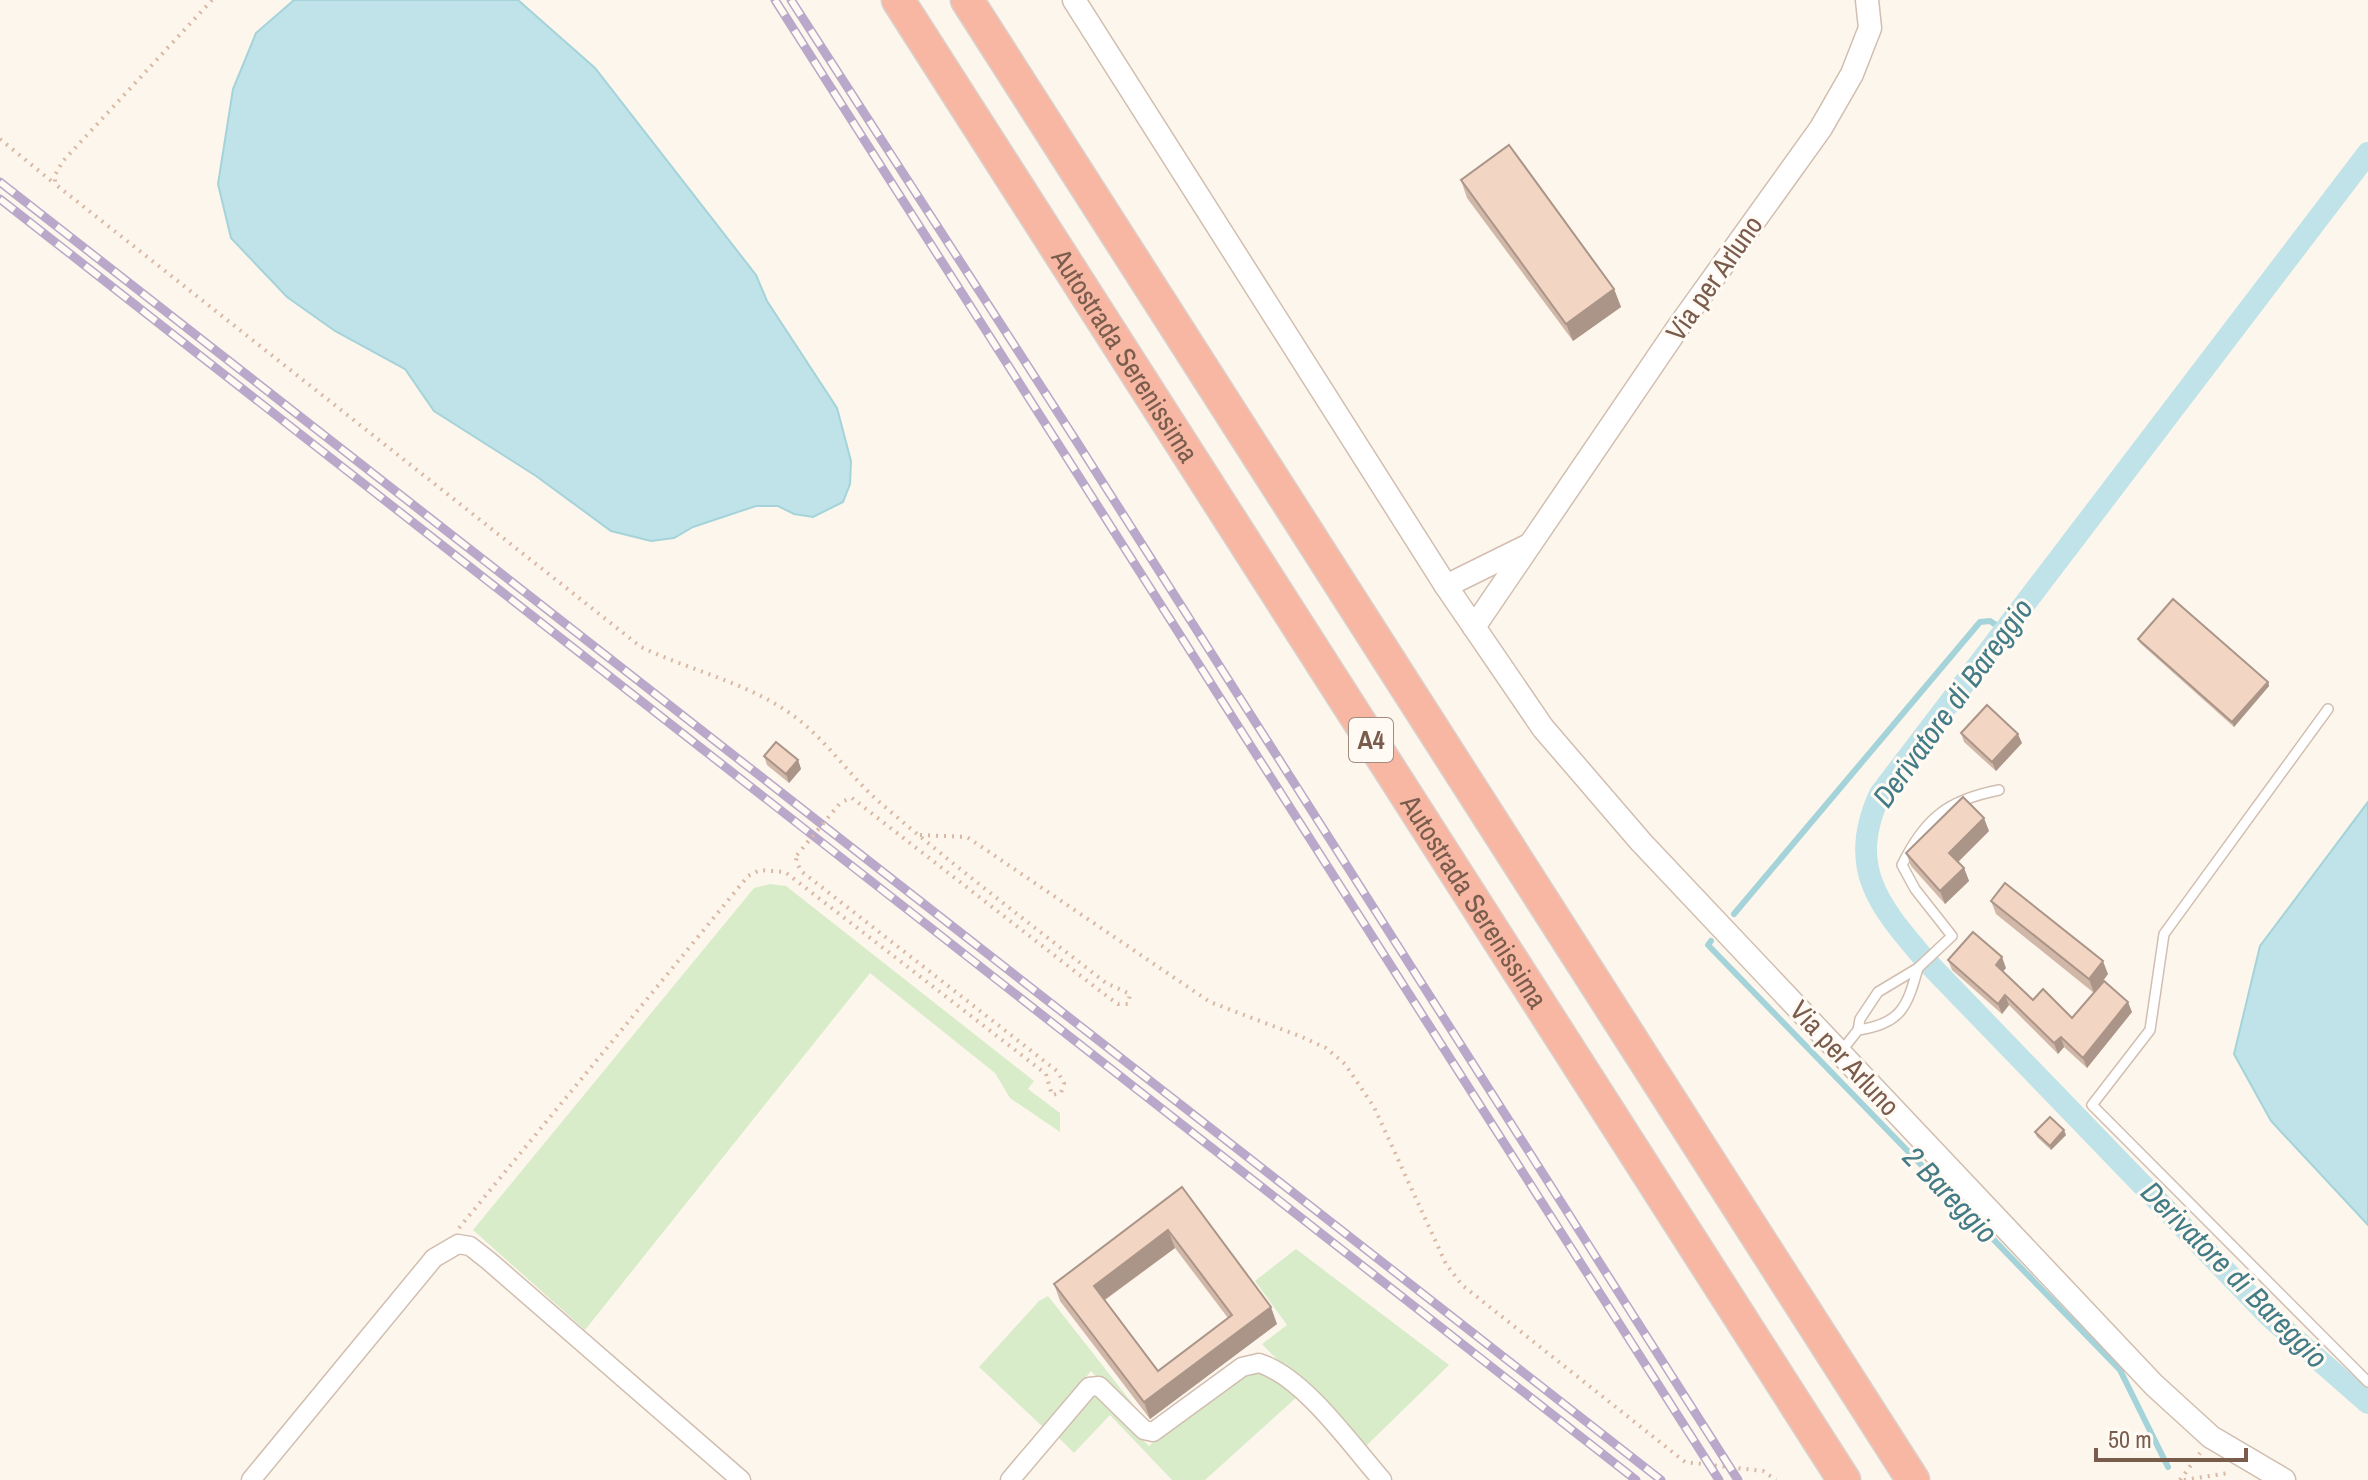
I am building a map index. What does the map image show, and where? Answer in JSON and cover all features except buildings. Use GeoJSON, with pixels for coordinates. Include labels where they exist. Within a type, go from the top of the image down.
{"type":"FeatureCollection","features":[{"type":"Feature","properties":{"kind":"highway","name":"Autostrada Serenissima"},"geometry":{"type":"LineString","coordinates":[[898,0],[1844,1480]]}},
{"type":"Feature","properties":{"kind":"highway","name":"Autostrada Serenissima"},"geometry":{"type":"LineString","coordinates":[[967,0],[1913,1480]]}},
{"type":"Feature","properties":{"kind":"street"},"geometry":{"type":"LineString","coordinates":[[1074,0],[1476,630]]}},
{"type":"Feature","properties":{"kind":"street","name":"Via per Arluno"},"geometry":{"type":"LineString","coordinates":[[1867,0],[1870,28],[1852,74],[1821,128],[1679,326],[1530,544],[1476,630],[1543,728],[1641,842],[2154,1385],[2211,1437],[2284,1480]]}},
{"type":"Feature","properties":{"kind":"street","name":"Via per Arluno"},"geometry":{"type":"LineString","coordinates":[[1446,586],[1530,544]]}},
{"type":"Feature","properties":{"kind":"street"},"geometry":{"type":"LineString","coordinates":[[251,1480],[434,1258],[458,1244],[470,1246],[489,1261],[741,1480]]}},
{"type":"Feature","properties":{"kind":"street"},"geometry":{"type":"LineString","coordinates":[[1010,1480],[1089,1387],[1099,1386],[1144,1430],[1153,1432],[1242,1367],[1259,1363],[1286,1377],[1314,1403],[1382,1480]]}},
{"type":"Feature","properties":{"kind":"lane"},"geometry":{"type":"LineString","coordinates":[[2328,709],[2164,934],[2150,1030],[2092,1105],[2368,1382]]}},
{"type":"Feature","properties":{"kind":"lane"},"geometry":{"type":"LineString","coordinates":[[1840,1053],[1858,1030],[1860,1019],[1878,992],[1918,968],[1952,936],[1915,889],[1902,865],[1929,822],[1963,797],[1999,790]]}},
{"type":"Feature","properties":{"kind":"lane"},"geometry":{"type":"LineString","coordinates":[[1858,1030],[1892,1020],[1906,1005],[1918,968]]}},
{"type":"Feature","properties":{"kind":"path"},"geometry":{"type":"LineString","coordinates":[[55,184],[55,175],[63,161],[212,0]]}},
{"type":"Feature","properties":{"kind":"path"},"geometry":{"type":"LineString","coordinates":[[0,139],[641,647],[677,665],[734,683],[793,715],[827,745],[854,780],[920,835],[1106,983],[1130,994],[1128,1004],[1118,1004],[852,798],[841,802],[797,855],[796,861],[801,871],[1057,1071],[1064,1083],[1061,1093],[1052,1095],[1046,1074],[785,872],[760,870],[748,876],[455,1233],[458,1244]]}},
{"type":"Feature","properties":{"kind":"path"},"geometry":{"type":"LineString","coordinates":[[920,835],[953,834],[967,837],[1210,1002],[1326,1048],[1358,1079],[1374,1107],[1446,1264],[1462,1285],[1685,1462],[1763,1471],[1776,1480]]}},
{"type":"Feature","properties":{"kind":"path"},"geometry":{"type":"LineString","coordinates":[[2182,1480],[2211,1437]]}},
{"type":"Feature","properties":{"kind":"path"},"geometry":{"type":"LineString","coordinates":[[2182,1480],[2213,1473],[2233,1474]]}},
{"type":"Feature","properties":{"kind":"green space"},"geometry":{"type":"Polygon","coordinates":[[[770,884],[786,886],[1034,1081],[1028,1089],[1060,1113],[1060,1132],[1010,1098],[995,1073],[870,973],[585,1330],[473,1230],[754,888],[770,884]]]}},
{"type":"Feature","properties":{"kind":"green space"},"geometry":{"type":"Polygon","coordinates":[[[1296,1249],[1449,1365],[1364,1448],[1262,1344],[1287,1325],[1255,1281],[1296,1249]]]}},
{"type":"Feature","properties":{"kind":"green space"},"geometry":{"type":"Polygon","coordinates":[[[1048,1296],[1150,1426],[1143,1425],[1091,1371],[1044,1428],[979,1367],[1039,1301],[1048,1296]]]}},
{"type":"Feature","properties":{"kind":"green space"},"geometry":{"type":"Polygon","coordinates":[[[1244,1370],[1265,1370],[1298,1396],[1205,1480],[1172,1480],[1110,1415],[1074,1453],[1055,1434],[1090,1395],[1097,1395],[1149,1446],[1244,1370]]]}},
{"type":"Feature","properties":{"kind":"water"},"geometry":{"type":"Polygon","coordinates":[[[294,0],[518,0],[595,68],[756,275],[767,301],[837,408],[851,461],[850,484],[843,502],[813,517],[794,514],[778,506],[756,506],[693,527],[674,538],[651,541],[611,531],[536,476],[434,411],[405,369],[335,331],[287,297],[231,238],[218,184],[233,89],[256,33],[294,0]]]}},
{"type":"Feature","properties":{"kind":"water"},"geometry":{"type":"Polygon","coordinates":[[[2368,802],[2368,1225],[2271,1121],[2234,1054],[2260,946],[2368,802]]]}},
{"type":"Feature","properties":{"kind":"waterway","name":"Derivatore di Bareggio"},"geometry":{"type":"LineString","coordinates":[[2368,153],[1880,794],[1866,844],[1867,866],[1873,886],[1896,924],[1928,963],[2270,1317],[2368,1403]]}},
{"type":"Feature","properties":{"kind":"waterway","name":"2 Bareggio"},"geometry":{"type":"LineString","coordinates":[[1734,914],[1980,622],[1990,621],[2005,631]]}},
{"type":"Feature","properties":{"kind":"waterway","name":"2 Bareggio"},"geometry":{"type":"LineString","coordinates":[[1711,941],[1708,945],[2120,1370],[2168,1467]]}},
{"type":"Feature","properties":{"kind":"railway"},"geometry":{"type":"LineString","coordinates":[[775,0],[1719,1480]]}},
{"type":"Feature","properties":{"kind":"railway"},"geometry":{"type":"LineString","coordinates":[[791,0],[1075,439],[1738,1480]]}},
{"type":"Feature","properties":{"kind":"railway"},"geometry":{"type":"LineString","coordinates":[[0,182],[1661,1480]]}},
{"type":"Feature","properties":{"kind":"railway"},"geometry":{"type":"LineString","coordinates":[[0,199],[1636,1480]]}}]}
